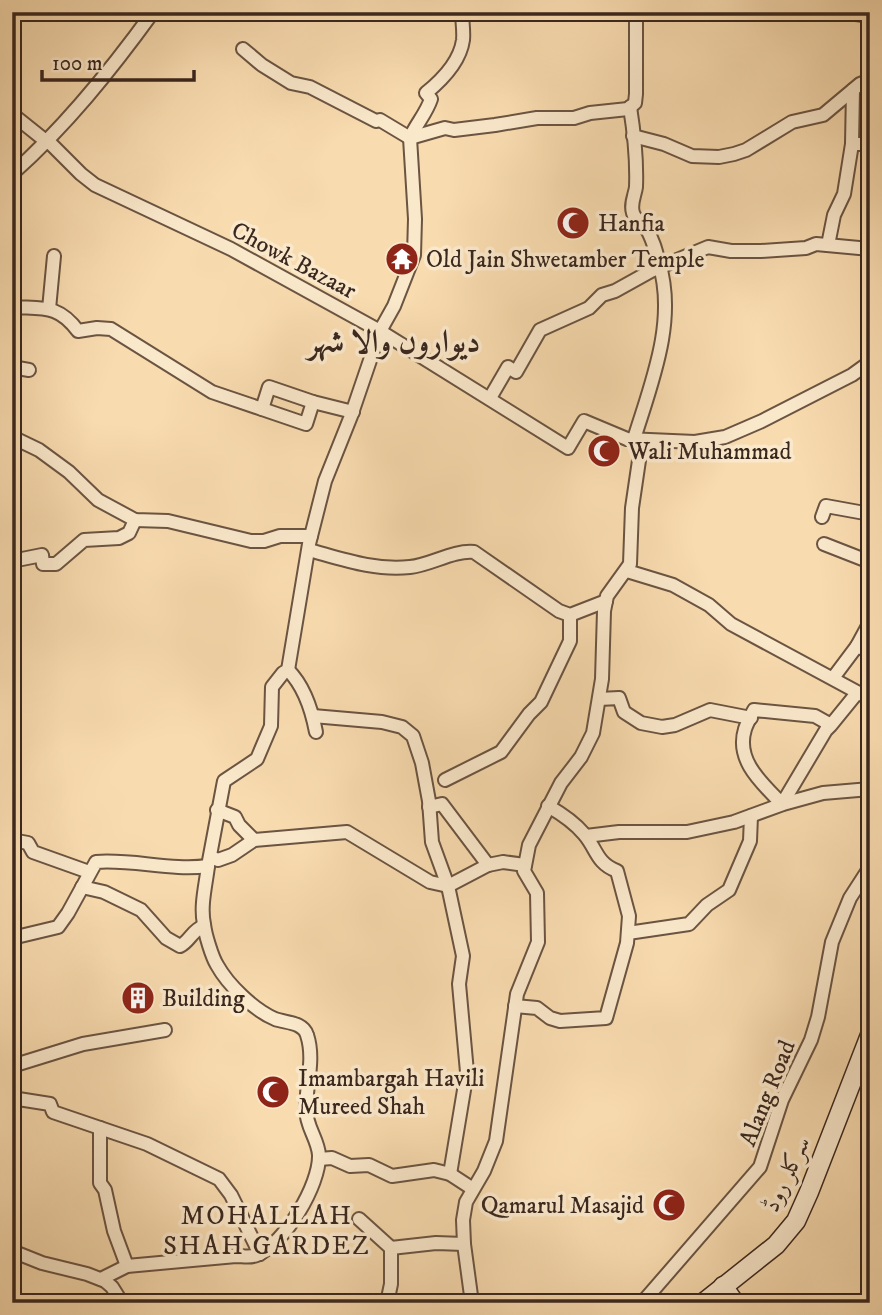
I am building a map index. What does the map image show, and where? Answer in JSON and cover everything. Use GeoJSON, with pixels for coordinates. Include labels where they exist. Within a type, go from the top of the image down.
{"type":"FeatureCollection","features":[{"type":"Feature","properties":{"kind":"main road","name":"سرکلر روڈ"},"geometry":{"type":"LineString","coordinates":[[704,1303],[776,1245],[796,1221],[864,1063],[870,1035]]}},
{"type":"Feature","properties":{"kind":"main road"},"geometry":{"type":"LineString","coordinates":[[723,1286],[735,1303]]}},
{"type":"Feature","properties":{"kind":"street"},"geometry":{"type":"LineString","coordinates":[[13,173],[47,142],[113,67],[153,12]]}},
{"type":"Feature","properties":{"kind":"street"},"geometry":{"type":"LineString","coordinates":[[101,1279],[127,1266],[253,1257],[260,1254],[299,1213],[314,1184],[319,1159],[306,1108],[310,1084],[307,1034],[302,1026],[275,1019],[265,1013],[231,982],[217,965],[204,926],[209,861],[224,781],[257,759],[271,726],[272,687],[288,670],[310,543],[325,481],[353,412],[380,331],[394,306],[414,255],[415,219],[410,138],[431,99],[426,93],[438,83],[459,56],[463,39],[462,12]]}},
{"type":"Feature","properties":{"kind":"street"},"geometry":{"type":"LineString","coordinates":[[243,49],[291,83],[310,87],[376,121],[380,120],[410,138],[445,128],[454,130],[537,118],[573,118],[630,107],[635,103],[636,94],[636,12]]}},
{"type":"Feature","properties":{"kind":"street"},"geometry":{"type":"LineString","coordinates":[[842,12],[870,16]]}},
{"type":"Feature","properties":{"kind":"street"},"geometry":{"type":"LineString","coordinates":[[633,136],[664,144],[692,156],[719,157],[734,154],[746,150],[792,122],[823,115],[870,79]]}},
{"type":"Feature","properties":{"kind":"street"},"geometry":{"type":"LineString","coordinates":[[828,245],[834,215],[844,194],[852,144],[853,90]]}},
{"type":"Feature","properties":{"kind":"street"},"geometry":{"type":"LineString","coordinates":[[472,1303],[464,1244],[463,1220],[466,1202],[484,1171],[496,1142],[517,994],[538,942],[537,893],[524,870],[529,845],[548,806],[583,754],[593,733],[599,699],[607,596],[630,564],[634,439],[653,378],[664,324],[666,288],[660,266],[648,231],[633,214],[636,186],[630,107]]}},
{"type":"Feature","properties":{"kind":"street","name":"Chowk Bazaar"},"geometry":{"type":"LineString","coordinates":[[12,114],[95,185],[231,249],[380,331],[568,448],[584,421],[634,439]]}},
{"type":"Feature","properties":{"kind":"street"},"geometry":{"type":"LineString","coordinates":[[852,144],[870,144]]}},
{"type":"Feature","properties":{"kind":"street"},"geometry":{"type":"LineString","coordinates":[[490,398],[508,367],[516,372],[540,330],[589,308],[602,295],[660,266],[708,247],[731,251],[761,251],[806,248],[816,244],[870,249]]}},
{"type":"Feature","properties":{"kind":"street"},"geometry":{"type":"LineString","coordinates":[[49,309],[54,256]]}},
{"type":"Feature","properties":{"kind":"street"},"geometry":{"type":"LineString","coordinates":[[12,307],[49,309],[66,316],[78,331],[111,329],[212,392],[306,424],[313,402]]}},
{"type":"Feature","properties":{"kind":"street"},"geometry":{"type":"LineString","coordinates":[[634,439],[695,442],[725,437],[851,375],[870,362]]}},
{"type":"Feature","properties":{"kind":"street"},"geometry":{"type":"LineString","coordinates":[[12,367],[29,370]]}},
{"type":"Feature","properties":{"kind":"street"},"geometry":{"type":"LineString","coordinates":[[262,409],[269,387],[353,412]]}},
{"type":"Feature","properties":{"kind":"street"},"geometry":{"type":"LineString","coordinates":[[12,438],[39,450],[69,472],[98,500],[135,520],[168,521],[251,541],[264,541],[280,536],[310,543],[367,566],[383,568],[411,567],[474,552],[559,611],[570,615],[606,601]]}},
{"type":"Feature","properties":{"kind":"street"},"geometry":{"type":"LineString","coordinates":[[822,517],[826,506],[870,513]]}},
{"type":"Feature","properties":{"kind":"street"},"geometry":{"type":"LineString","coordinates":[[12,561],[42,555],[43,564],[56,564],[84,540],[119,538],[130,533],[135,520]]}},
{"type":"Feature","properties":{"kind":"street"},"geometry":{"type":"LineString","coordinates":[[824,544],[870,562]]}},
{"type":"Feature","properties":{"kind":"street"},"geometry":{"type":"LineString","coordinates":[[627,571],[673,585],[709,605],[731,624],[870,699]]}},
{"type":"Feature","properties":{"kind":"street"},"geometry":{"type":"LineString","coordinates":[[445,780],[501,752],[541,702],[570,641],[570,615]]}},
{"type":"Feature","properties":{"kind":"street"},"geometry":{"type":"LineString","coordinates":[[833,678],[857,646],[870,622]]}},
{"type":"Feature","properties":{"kind":"street"},"geometry":{"type":"LineString","coordinates":[[857,646],[870,652]]}},
{"type":"Feature","properties":{"kind":"street"},"geometry":{"type":"LineString","coordinates":[[288,670],[298,679],[313,716],[316,732]]}},
{"type":"Feature","properties":{"kind":"street"},"geometry":{"type":"LineString","coordinates":[[782,804],[831,725],[857,692]]}},
{"type":"Feature","properties":{"kind":"street"},"geometry":{"type":"LineString","coordinates":[[599,699],[620,698],[624,712],[641,723],[662,727],[675,725],[710,710],[751,718]]}},
{"type":"Feature","properties":{"kind":"street"},"geometry":{"type":"LineString","coordinates":[[782,804],[750,770],[743,740],[745,728],[754,710],[815,716],[831,725]]}},
{"type":"Feature","properties":{"kind":"street"},"geometry":{"type":"LineString","coordinates":[[313,716],[382,722],[402,727],[413,736],[419,754],[429,807],[432,842],[448,886],[463,957],[459,984],[467,1063],[450,1174]]}},
{"type":"Feature","properties":{"kind":"street"},"geometry":{"type":"LineString","coordinates":[[586,836],[619,832],[687,832],[734,822],[782,804],[823,793],[870,789]]}},
{"type":"Feature","properties":{"kind":"street"},"geometry":{"type":"LineString","coordinates":[[429,807],[442,804],[488,865]]}},
{"type":"Feature","properties":{"kind":"street"},"geometry":{"type":"LineString","coordinates":[[515,1006],[537,1008],[550,1018],[560,1021],[606,1018],[628,933],[629,916],[617,871],[606,867],[586,836],[568,818],[548,806]]}},
{"type":"Feature","properties":{"kind":"street"},"geometry":{"type":"LineString","coordinates":[[217,810],[235,817],[254,840]]}},
{"type":"Feature","properties":{"kind":"street"},"geometry":{"type":"LineString","coordinates":[[628,933],[689,924],[708,905],[729,890],[750,841],[751,816]]}},
{"type":"Feature","properties":{"kind":"street"},"geometry":{"type":"LineString","coordinates":[[12,938],[58,927],[96,862],[111,860],[186,867],[232,855],[254,840],[347,832],[430,882],[448,886],[488,865],[503,862],[525,865]]}},
{"type":"Feature","properties":{"kind":"street"},"geometry":{"type":"LineString","coordinates":[[12,841],[29,843],[33,852],[89,872]]}},
{"type":"Feature","properties":{"kind":"street","name":"Alang Road"},"geometry":{"type":"LineString","coordinates":[[642,1303],[760,1167],[782,1100],[811,1040],[832,942],[850,898],[870,867]]}},
{"type":"Feature","properties":{"kind":"street"},"geometry":{"type":"LineString","coordinates":[[82,887],[104,892],[141,910],[166,938],[180,946],[185,944],[193,931],[204,926]]}},
{"type":"Feature","properties":{"kind":"street"},"geometry":{"type":"LineString","coordinates":[[13,1061],[40,1059],[83,1044],[165,1030]]}},
{"type":"Feature","properties":{"kind":"street"},"geometry":{"type":"LineString","coordinates":[[12,1098],[50,1104],[53,1112],[147,1144],[219,1179],[231,1195],[260,1254]]}},
{"type":"Feature","properties":{"kind":"street"},"geometry":{"type":"LineString","coordinates":[[100,1128],[100,1183],[105,1190],[114,1231],[127,1266]]}},
{"type":"Feature","properties":{"kind":"street"},"geometry":{"type":"LineString","coordinates":[[319,1159],[332,1158],[350,1166],[369,1164],[392,1176],[434,1170],[450,1174],[473,1189]]}},
{"type":"Feature","properties":{"kind":"street"},"geometry":{"type":"LineString","coordinates":[[359,1219],[391,1248],[391,1284],[387,1303]]}},
{"type":"Feature","properties":{"kind":"street"},"geometry":{"type":"LineString","coordinates":[[391,1248],[436,1243],[464,1244]]}},
{"type":"Feature","properties":{"kind":"street"},"geometry":{"type":"LineString","coordinates":[[12,1251],[42,1263],[101,1279],[112,1287],[122,1303]]}},
{"type":"Feature","properties":{"kind":"place","name":"Hanfia"},"geometry":{"type":"Point","coordinates":[573,223]}},
{"type":"Feature","properties":{"kind":"place","name":"Old Jain Shwetamber Temple"},"geometry":{"type":"Point","coordinates":[402,259]}},
{"type":"Feature","properties":{"kind":"place","name":"Wali Muhammad"},"geometry":{"type":"Point","coordinates":[604,451]}},
{"type":"Feature","properties":{"kind":"place","name":"Building"},"geometry":{"type":"Point","coordinates":[138,998]}},
{"type":"Feature","properties":{"kind":"place","name":"Imambargah Havili Mureed Shah"},"geometry":{"type":"Point","coordinates":[273,1092]}},
{"type":"Feature","properties":{"kind":"place","name":"Qamarul Masajid"},"geometry":{"type":"Point","coordinates":[669,1205]}},
{"type":"Feature","properties":{"kind":"district","name":"دیواروں والا شہر"},"geometry":{"type":"Point","coordinates":[394,341]}},
{"type":"Feature","properties":{"kind":"district","name":"MOHALLAH SHAH GARDEZ"},"geometry":{"type":"Point","coordinates":[267,1230]}}]}
